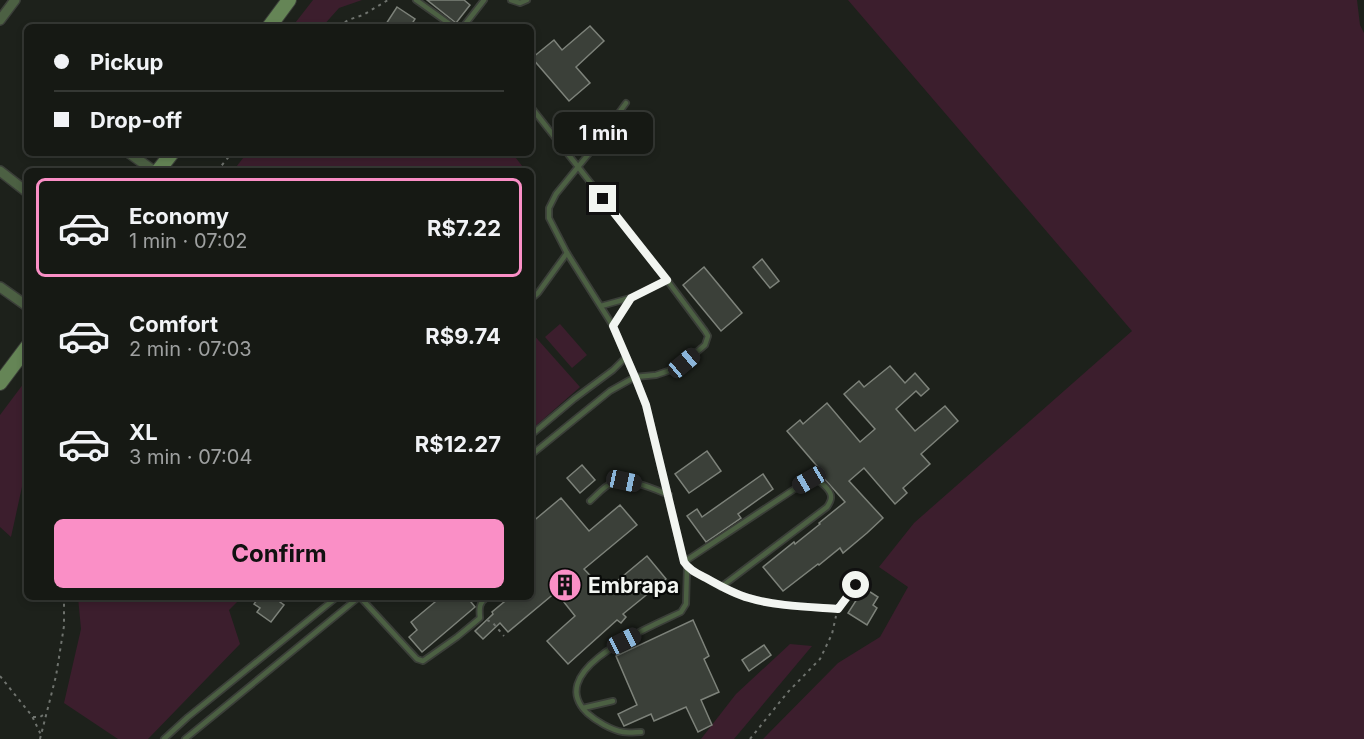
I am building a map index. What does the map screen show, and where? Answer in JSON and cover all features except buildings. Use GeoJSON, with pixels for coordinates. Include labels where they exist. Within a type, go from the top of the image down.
{"type":"FeatureCollection","features":[{"type":"Feature","properties":{"kind":"main road"},"geometry":{"type":"LineString","coordinates":[[271,24],[289,0]]}},
{"type":"Feature","properties":{"kind":"main road"},"geometry":{"type":"LineString","coordinates":[[159,168],[169,156]]}},
{"type":"Feature","properties":{"kind":"main road"},"geometry":{"type":"LineString","coordinates":[[0,383],[24,351]]}},
{"type":"Feature","properties":{"kind":"street"},"geometry":{"type":"LineString","coordinates":[[0,20],[15,0]]}},
{"type":"Feature","properties":{"kind":"street"},"geometry":{"type":"LineString","coordinates":[[134,156],[152,168]]}},
{"type":"Feature","properties":{"kind":"street"},"geometry":{"type":"LineString","coordinates":[[0,171],[24,190]]}},
{"type":"Feature","properties":{"kind":"street"},"geometry":{"type":"LineString","coordinates":[[0,287],[24,304]]}},
{"type":"Feature","properties":{"kind":"lane"},"geometry":{"type":"LineString","coordinates":[[416,0],[450,24]]}},
{"type":"Feature","properties":{"kind":"lane"},"geometry":{"type":"LineString","coordinates":[[465,24],[484,0]]}},
{"type":"Feature","properties":{"kind":"lane"},"geometry":{"type":"LineString","coordinates":[[511,0],[520,3],[527,0]]}},
{"type":"Feature","properties":{"kind":"lane"},"geometry":{"type":"LineString","coordinates":[[626,103],[556,194],[549,208],[549,218],[567,253],[613,326],[635,377],[646,405],[685,564],[686,604],[681,612],[608,649],[591,663],[575,690],[576,697],[583,708],[597,720],[623,732],[642,732]]}},
{"type":"Feature","properties":{"kind":"lane"},"geometry":{"type":"LineString","coordinates":[[534,111],[667,280],[708,336],[705,345],[684,363],[656,375],[635,377],[610,391],[534,453]]}},
{"type":"Feature","properties":{"kind":"lane"},"geometry":{"type":"LineString","coordinates":[[534,296],[567,253]]}},
{"type":"Feature","properties":{"kind":"lane"},"geometry":{"type":"LineString","coordinates":[[601,306],[631,298],[667,280]]}},
{"type":"Feature","properties":{"kind":"lane"},"geometry":{"type":"LineString","coordinates":[[613,326],[631,298]]}},
{"type":"Feature","properties":{"kind":"lane"},"geometry":{"type":"LineString","coordinates":[[534,432],[626,357]]}},
{"type":"Feature","properties":{"kind":"lane"},"geometry":{"type":"LineString","coordinates":[[601,379],[610,391]]}},
{"type":"Feature","properties":{"kind":"lane"},"geometry":{"type":"LineString","coordinates":[[685,564],[809,480],[818,480],[831,493],[831,500],[827,507],[721,587]]}},
{"type":"Feature","properties":{"kind":"lane"},"geometry":{"type":"LineString","coordinates":[[590,501],[606,486],[624,481],[644,485],[669,495]]}},
{"type":"Feature","properties":{"kind":"lane"},"geometry":{"type":"LineString","coordinates":[[685,564],[721,587],[763,602],[838,609],[856,585]]}},
{"type":"Feature","properties":{"kind":"lane"},"geometry":{"type":"LineString","coordinates":[[164,739],[333,600]]}},
{"type":"Feature","properties":{"kind":"lane"},"geometry":{"type":"LineString","coordinates":[[185,739],[356,600]]}},
{"type":"Feature","properties":{"kind":"lane"},"geometry":{"type":"LineString","coordinates":[[363,600],[420,661],[432,655],[480,618],[479,605],[483,600]]}},
{"type":"Feature","properties":{"kind":"lane"},"geometry":{"type":"LineString","coordinates":[[583,708],[613,701]]}},
{"type":"Feature","properties":{"kind":"path"},"geometry":{"type":"LineString","coordinates":[[343,24],[388,0]]}},
{"type":"Feature","properties":{"kind":"path"},"geometry":{"type":"LineString","coordinates":[[219,168],[229,156]]}},
{"type":"Feature","properties":{"kind":"path"},"geometry":{"type":"LineString","coordinates":[[40,737],[56,676],[64,626],[64,600]]}},
{"type":"Feature","properties":{"kind":"path"},"geometry":{"type":"LineString","coordinates":[[750,739],[787,693],[820,658],[832,634],[838,609]]}},
{"type":"Feature","properties":{"kind":"path"},"geometry":{"type":"LineString","coordinates":[[480,618],[493,624],[504,636]]}},
{"type":"Feature","properties":{"kind":"path"},"geometry":{"type":"LineString","coordinates":[[0,676],[32,716],[40,737]]}},
{"type":"Feature","properties":{"kind":"path"},"geometry":{"type":"LineString","coordinates":[[32,716],[40,717],[46,713]]}},
{"type":"Feature","properties":{"kind":"shaded area"},"geometry":{"type":"Polygon","coordinates":[[[313,0],[362,0],[339,8],[325,24],[294,24],[313,0]]]}},
{"type":"Feature","properties":{"kind":"shaded area"},"geometry":{"type":"Polygon","coordinates":[[[848,0],[1357,0],[1360,25],[1364,33],[1364,739],[763,739],[838,663],[880,637],[908,587],[879,567],[914,523],[1132,331],[848,0]]]}},
{"type":"Feature","properties":{"kind":"shaded area"},"geometry":{"type":"Polygon","coordinates":[[[245,156],[514,156],[524,168],[235,168],[245,156]]]}},
{"type":"Feature","properties":{"kind":"shaded area"},"geometry":{"type":"Polygon","coordinates":[[[560,324],[587,355],[572,368],[545,337],[560,324]]]}},
{"type":"Feature","properties":{"kind":"shaded area"},"geometry":{"type":"Polygon","coordinates":[[[534,335],[580,387],[534,427],[534,335]]]}},
{"type":"Feature","properties":{"kind":"shaded area"},"geometry":{"type":"Polygon","coordinates":[[[24,383],[24,478],[11,537],[0,527],[0,415],[24,383]]]}},
{"type":"Feature","properties":{"kind":"shaded area"},"geometry":{"type":"Polygon","coordinates":[[[78,600],[239,600],[229,610],[240,644],[148,739],[118,739],[64,703],[81,629],[78,600]]]}},
{"type":"Feature","properties":{"kind":"shaded area"},"geometry":{"type":"Polygon","coordinates":[[[790,644],[812,646],[734,739],[701,739],[736,694],[790,644]]]}},
{"type":"Feature","properties":{"kind":"place","name":"Embrapa"},"geometry":{"type":"Point","coordinates":[565,585]}},
{"type":"Feature","properties":{"kind":"route"},"geometry":{"type":"LineString","coordinates":[[603,199],[667,280],[631,298],[613,326],[646,405],[684,562],[692,570],[721,587],[763,602],[838,609],[856,585]]}}]}
